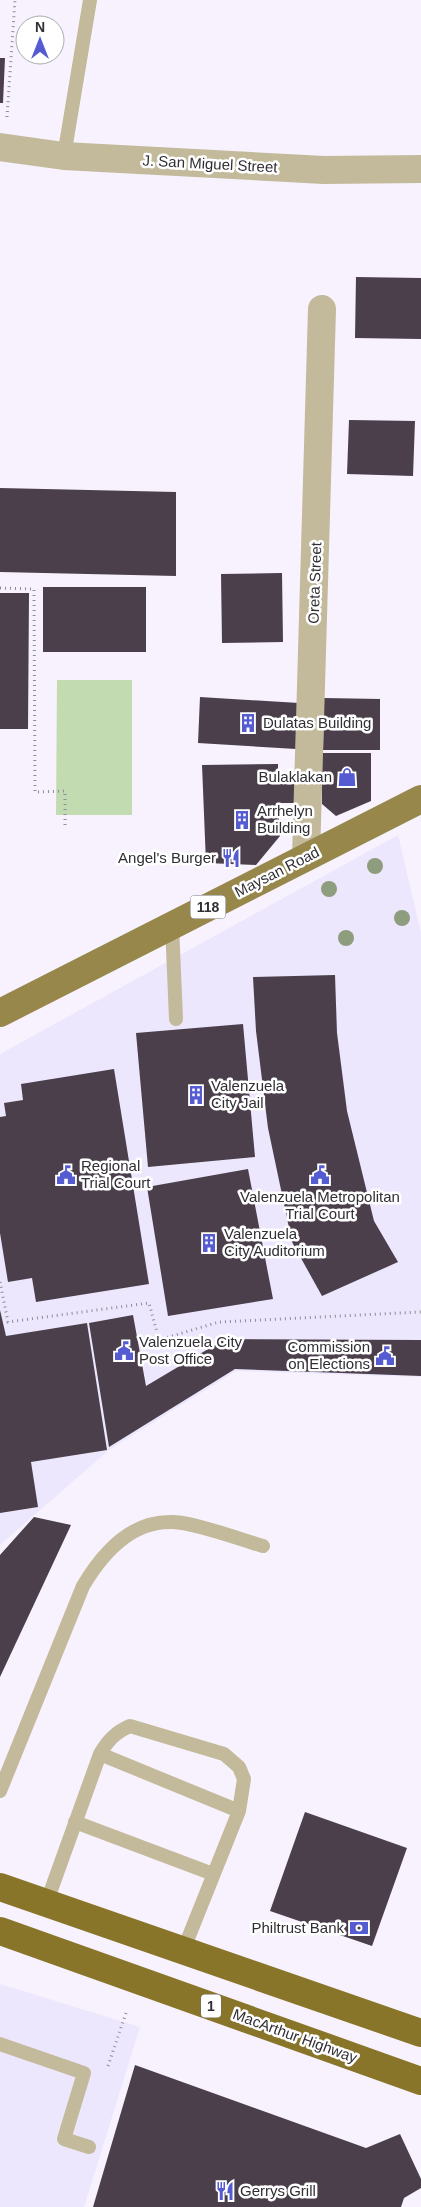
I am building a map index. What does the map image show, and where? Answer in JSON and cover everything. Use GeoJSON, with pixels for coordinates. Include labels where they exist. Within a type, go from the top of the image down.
{"type":"FeatureCollection","features":[{"type":"Feature","properties":{"kind":"highway"},"geometry":{"type":"LineString","coordinates":[[0,1887],[421,2034]]}},
{"type":"Feature","properties":{"kind":"highway","name":"MacArthur Highway"},"geometry":{"type":"LineString","coordinates":[[0,1931],[421,2081]]}},
{"type":"Feature","properties":{"kind":"main road","name":"Maysan Road"},"geometry":{"type":"LineString","coordinates":[[0,1013],[421,799]]}},
{"type":"Feature","properties":{"kind":"street","name":"J. San Miguel Street"},"geometry":{"type":"LineString","coordinates":[[2,147],[64,156],[324,170],[421,169]]}},
{"type":"Feature","properties":{"kind":"street","name":"Oreta Street"},"geometry":{"type":"LineString","coordinates":[[306,857],[322,309]]}},
{"type":"Feature","properties":{"kind":"lane"},"geometry":{"type":"LineString","coordinates":[[64,156],[90,0]]}},
{"type":"Feature","properties":{"kind":"lane"},"geometry":{"type":"LineString","coordinates":[[172,925],[176,1019]]}},
{"type":"Feature","properties":{"kind":"lane"},"geometry":{"type":"LineString","coordinates":[[0,1791],[83,1586],[108,1550],[119,1541],[145,1527],[174,1522],[263,1546]]}},
{"type":"Feature","properties":{"kind":"lane"},"geometry":{"type":"LineString","coordinates":[[46,1904],[100,1754],[107,1741],[119,1731],[130,1726],[224,1754],[240,1767],[244,1780],[239,1811],[183,1951]]}},
{"type":"Feature","properties":{"kind":"lane"},"geometry":{"type":"LineString","coordinates":[[100,1754],[239,1811]]}},
{"type":"Feature","properties":{"kind":"lane"},"geometry":{"type":"LineString","coordinates":[[75,1822],[213,1874]]}},
{"type":"Feature","properties":{"kind":"lane"},"geometry":{"type":"LineString","coordinates":[[0,2044],[84,2073],[64,2138],[89,2147]]}},
{"type":"Feature","properties":{"kind":"path"},"geometry":{"type":"LineString","coordinates":[[2,147],[15,0]]}},
{"type":"Feature","properties":{"kind":"path"},"geometry":{"type":"LineString","coordinates":[[0,588],[34,589],[35,792],[65,791],[65,828]]}},
{"type":"Feature","properties":{"kind":"path"},"geometry":{"type":"LineString","coordinates":[[0,1282],[8,1322],[149,1303],[159,1340],[219,1322],[421,1312]]}},
{"type":"Feature","properties":{"kind":"path"},"geometry":{"type":"LineString","coordinates":[[113,2050],[127,2010]]}},
{"type":"Feature","properties":{"kind":"shaded area"},"geometry":{"type":"Polygon","coordinates":[[[398,835],[421,933],[421,1377],[236,1371],[109,1450],[0,1545],[0,1054],[398,835]]]}},
{"type":"Feature","properties":{"kind":"shaded area"},"geometry":{"type":"Polygon","coordinates":[[[0,1984],[140,2027],[84,2207],[0,2207],[0,1984]]]}},
{"type":"Feature","properties":{"kind":"green space"},"geometry":{"type":"Polygon","coordinates":[[[57,680],[132,680],[132,815],[56,815],[57,680]]]}},
{"type":"Feature","properties":{"kind":"building"},"geometry":{"type":"Polygon","coordinates":[[[0,58],[5,58],[3,103],[0,103],[0,58]]]}},
{"type":"Feature","properties":{"kind":"building"},"geometry":{"type":"Polygon","coordinates":[[[356,277],[421,278],[421,339],[355,338],[356,277]]]}},
{"type":"Feature","properties":{"kind":"building"},"geometry":{"type":"Polygon","coordinates":[[[349,420],[415,421],[413,476],[347,474],[349,420]]]}},
{"type":"Feature","properties":{"kind":"building"},"geometry":{"type":"Polygon","coordinates":[[[0,488],[176,492],[176,576],[0,572],[0,488]]]}},
{"type":"Feature","properties":{"kind":"building"},"geometry":{"type":"Polygon","coordinates":[[[282,573],[283,642],[222,643],[221,574],[282,573]]]}},
{"type":"Feature","properties":{"kind":"building"},"geometry":{"type":"Polygon","coordinates":[[[43,587],[146,587],[146,652],[43,652],[43,587]]]}},
{"type":"Feature","properties":{"kind":"building"},"geometry":{"type":"Polygon","coordinates":[[[0,593],[29,593],[28,729],[0,729],[0,593]]]}},
{"type":"Feature","properties":{"kind":"building","name":"Dulatas Building"},"geometry":{"type":"Polygon","coordinates":[[[200,697],[299,703],[296,749],[198,743],[200,697]]]}},
{"type":"Feature","properties":{"kind":"building"},"geometry":{"type":"Polygon","coordinates":[[[324,698],[380,699],[380,750],[323,750],[324,698]]]}},
{"type":"Feature","properties":{"kind":"building","name":"Bulaklakan"},"geometry":{"type":"Polygon","coordinates":[[[322,753],[371,753],[371,801],[336,816],[322,804],[322,753]]]}},
{"type":"Feature","properties":{"kind":"building","name":"Arrhelyn Building"},"geometry":{"type":"Polygon","coordinates":[[[278,764],[278,775],[296,774],[296,803],[278,803],[280,836],[256,865],[206,863],[202,765],[278,764]]]}},
{"type":"Feature","properties":{"kind":"building","name":"Valenzuela Metropolitan Trial Court"},"geometry":{"type":"Polygon","coordinates":[[[335,975],[337,1033],[347,1111],[374,1221],[398,1262],[322,1296],[292,1242],[268,1128],[256,1031],[253,977],[335,975]]]}},
{"type":"Feature","properties":{"kind":"building","name":"Valenzuela City Jail"},"geometry":{"type":"Polygon","coordinates":[[[243,1024],[255,1157],[148,1167],[136,1033],[243,1024]]]}},
{"type":"Feature","properties":{"kind":"building","name":"Regional Trial Court"},"geometry":{"type":"Polygon","coordinates":[[[114,1069],[149,1284],[36,1302],[32,1278],[8,1282],[0,1233],[0,1117],[6,1116],[4,1103],[23,1100],[21,1084],[114,1069]]]}},
{"type":"Feature","properties":{"kind":"building","name":"Valenzuela City Auditorium"},"geometry":{"type":"Polygon","coordinates":[[[248,1169],[273,1299],[168,1316],[147,1187],[248,1169]]]}},
{"type":"Feature","properties":{"kind":"building"},"geometry":{"type":"Polygon","coordinates":[[[0,1310],[6,1336],[87,1323],[107,1450],[31,1462],[38,1507],[0,1513],[0,1310]]]}},
{"type":"Feature","properties":{"kind":"building"},"geometry":{"type":"Polygon","coordinates":[[[133,1315],[146,1386],[225,1339],[421,1340],[421,1376],[235,1369],[109,1447],[89,1323],[133,1315]]]}},
{"type":"Feature","properties":{"kind":"building"},"geometry":{"type":"Polygon","coordinates":[[[34,1517],[71,1525],[0,1677],[0,1555],[34,1517]]]}},
{"type":"Feature","properties":{"kind":"building"},"geometry":{"type":"Polygon","coordinates":[[[305,1812],[407,1848],[372,1946],[270,1911],[305,1812]]]}},
{"type":"Feature","properties":{"kind":"building"},"geometry":{"type":"Polygon","coordinates":[[[135,2065],[366,2148],[400,2134],[421,2179],[421,2188],[404,2198],[401,2207],[93,2207],[135,2065]]]}},
{"type":"Feature","properties":{"kind":"place","name":"Dulatas Building"},"geometry":{"type":"Point","coordinates":[248,723]}},
{"type":"Feature","properties":{"kind":"place","name":"Bulaklakan"},"geometry":{"type":"Point","coordinates":[347,777]}},
{"type":"Feature","properties":{"kind":"place","name":"Arrhelyn Building"},"geometry":{"type":"Point","coordinates":[242,820]}},
{"type":"Feature","properties":{"kind":"place","name":"Angel's Burger"},"geometry":{"type":"Point","coordinates":[231,858]}},
{"type":"Feature","properties":{"kind":"place","name":"Valenzuela City Jail"},"geometry":{"type":"Point","coordinates":[196,1095]}},
{"type":"Feature","properties":{"kind":"place","name":"Regional Trial Court"},"geometry":{"type":"Point","coordinates":[66,1175]}},
{"type":"Feature","properties":{"kind":"place","name":"Valenzuela Metropolitan Trial Court"},"geometry":{"type":"Point","coordinates":[320,1175]}},
{"type":"Feature","properties":{"kind":"place","name":"Valenzuela City Auditorium"},"geometry":{"type":"Point","coordinates":[209,1243]}},
{"type":"Feature","properties":{"kind":"place","name":"Valenzuela City Post Office"},"geometry":{"type":"Point","coordinates":[124,1351]}},
{"type":"Feature","properties":{"kind":"place","name":"Commission on Elections"},"geometry":{"type":"Point","coordinates":[385,1356]}},
{"type":"Feature","properties":{"kind":"place","name":"Philtrust Bank"},"geometry":{"type":"Point","coordinates":[359,1928]}},
{"type":"Feature","properties":{"kind":"place","name":"Gerrys Grill"},"geometry":{"type":"Point","coordinates":[225,2191]}}]}
